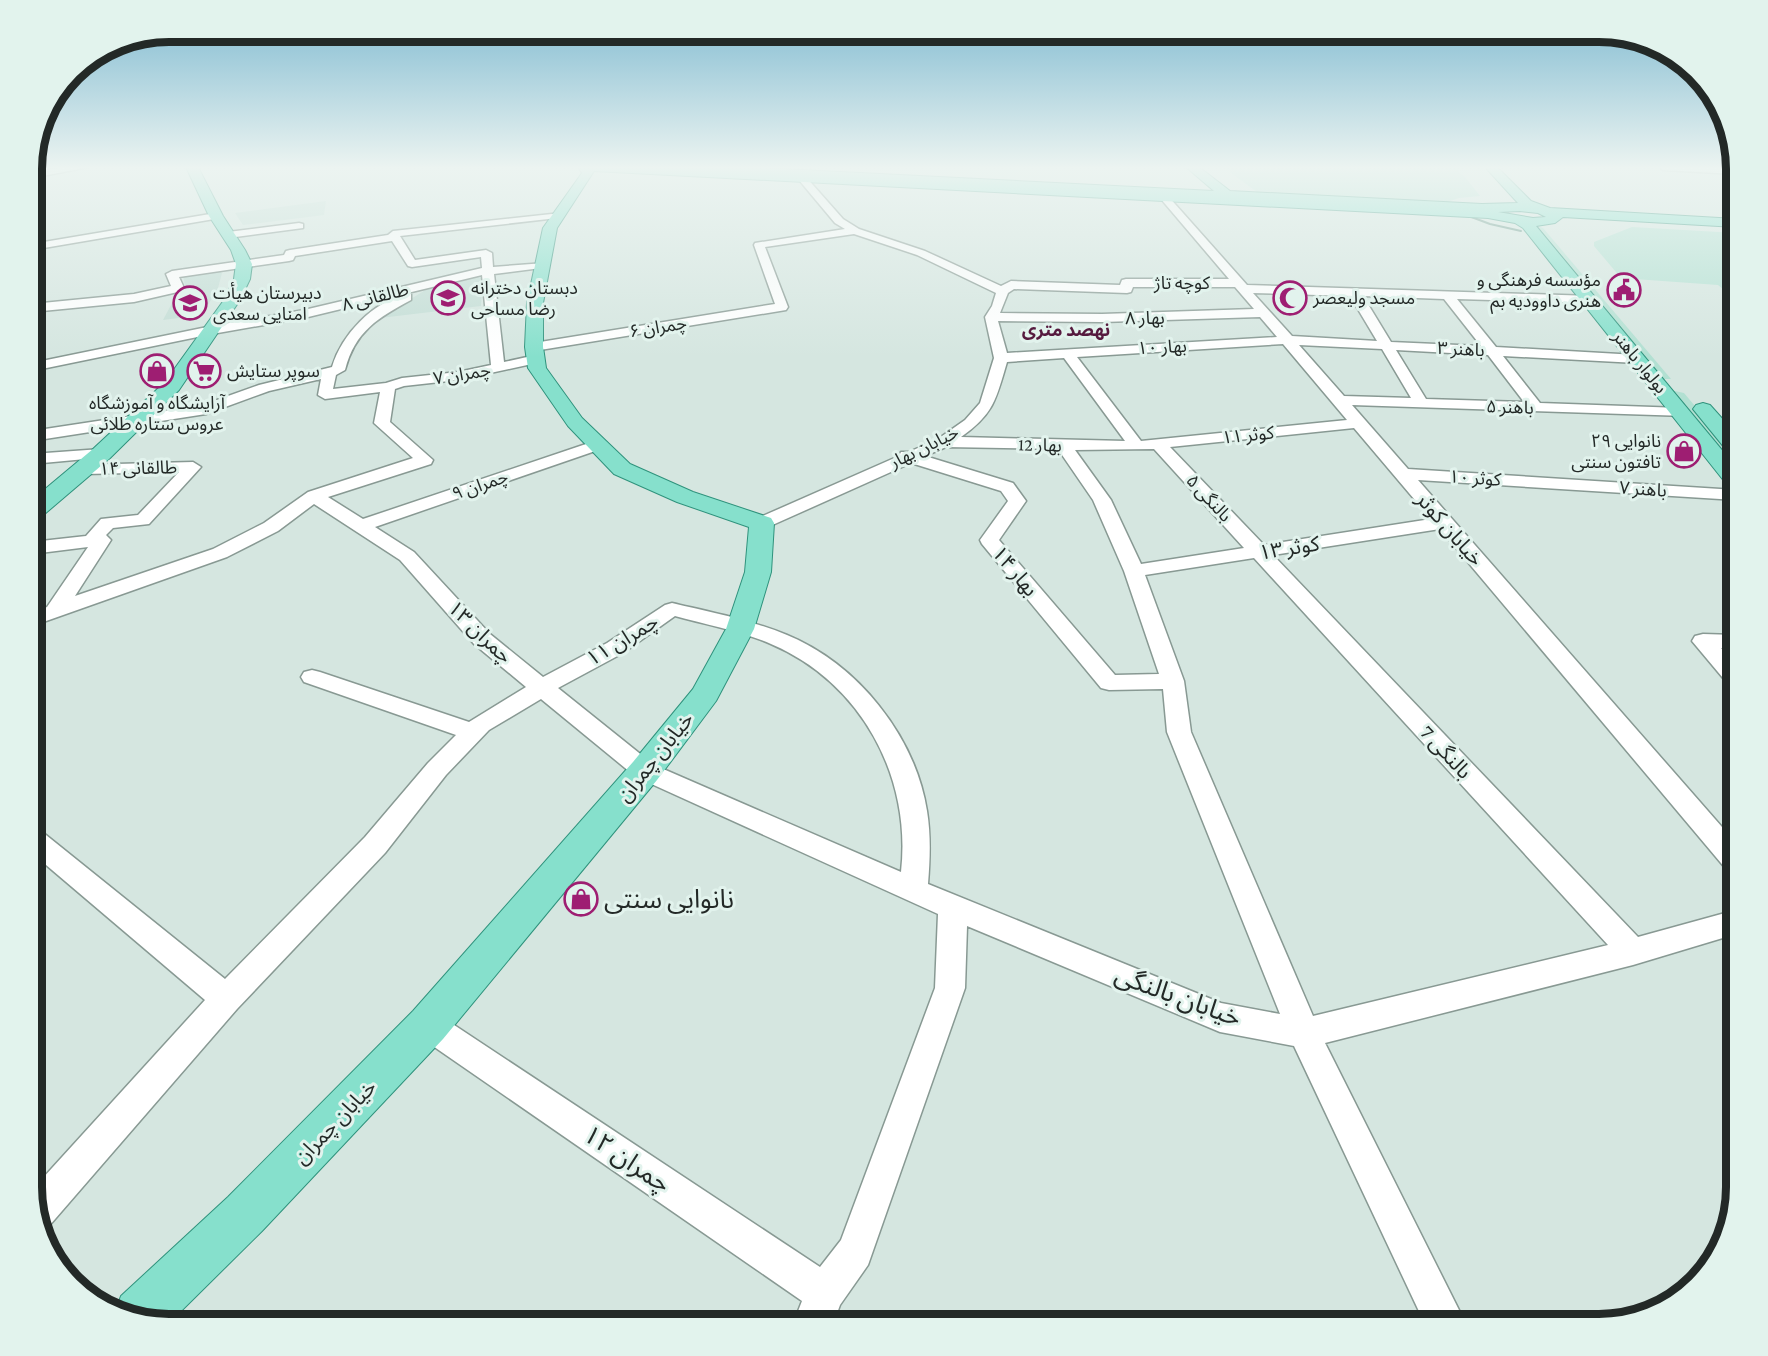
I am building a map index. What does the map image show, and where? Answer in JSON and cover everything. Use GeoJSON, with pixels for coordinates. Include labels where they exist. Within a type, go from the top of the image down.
{"type":"FeatureCollection","features":[{"type":"Feature","properties":{"kind":"main road"},"geometry":{"type":"LineString","coordinates":[[42,504],[139,420],[172,386],[212,330],[240,284],[244,264],[225,230]]}},
{"type":"Feature","properties":{"kind":"main road"},"geometry":{"type":"LineString","coordinates":[[549,230],[535,303],[535,353],[537,368],[575,422],[622,469],[685,497],[762,524]]}},
{"type":"Feature","properties":{"kind":"main road"},"geometry":{"type":"LineString","coordinates":[[1499,230],[1544,245]]}},
{"type":"Feature","properties":{"kind":"main road","name":"بولوار باهنر"},"geometry":{"type":"LineString","coordinates":[[1532,230],[1726,468]]}},
{"type":"Feature","properties":{"kind":"main road","name":"بولوار باهنر"},"geometry":{"type":"LineString","coordinates":[[1551,230],[1619,311]]}},
{"type":"Feature","properties":{"kind":"main road","name":"بولوار باهنر"},"geometry":{"type":"LineString","coordinates":[[1657,384],[1684,386],[1726,434]]}},
{"type":"Feature","properties":{"kind":"main road","name":"خیابان چمران"},"geometry":{"type":"LineString","coordinates":[[143,1312],[246,1214],[428,1025],[645,771],[705,694],[740,629],[758,573],[762,524]]}},
{"type":"Feature","properties":{"kind":"street"},"geometry":{"type":"LineString","coordinates":[[42,245],[131,230]]}},
{"type":"Feature","properties":{"kind":"street"},"geometry":{"type":"LineString","coordinates":[[228,236],[269,230]]}},
{"type":"Feature","properties":{"kind":"street"},"geometry":{"type":"LineString","coordinates":[[42,307],[150,296],[178,288],[172,274],[289,258],[290,253],[438,230]]}},
{"type":"Feature","properties":{"kind":"street","name":"خیابان کوثر"},"geometry":{"type":"LineString","coordinates":[[1190,230],[1221,271],[1240,286],[1726,848]]}},
{"type":"Feature","properties":{"kind":"street"},"geometry":{"type":"LineString","coordinates":[[855,231],[870,234],[921,253],[1006,288],[991,317],[1001,358]]}},
{"type":"Feature","properties":{"kind":"street","name":"چمران ۶"},"geometry":{"type":"LineString","coordinates":[[535,353],[782,307],[759,245],[855,231]]}},
{"type":"Feature","properties":{"kind":"street"},"geometry":{"type":"LineString","coordinates":[[394,236],[412,264],[486,253],[498,368]]}},
{"type":"Feature","properties":{"kind":"street","name":"طالقانی ۸"},"geometry":{"type":"LineString","coordinates":[[42,365],[212,330],[304,314],[488,271],[541,265]]}},
{"type":"Feature","properties":{"kind":"street"},"geometry":{"type":"LineString","coordinates":[[42,435],[206,409],[264,388],[334,371],[342,352],[362,325],[431,283]]}},
{"type":"Feature","properties":{"kind":"street","name":"کوچه تاژ"},"geometry":{"type":"LineString","coordinates":[[1006,288],[1126,289],[1126,283],[1588,299]]}},
{"type":"Feature","properties":{"kind":"street"},"geometry":{"type":"LineString","coordinates":[[1354,292],[1421,403]]}},
{"type":"Feature","properties":{"kind":"street"},"geometry":{"type":"LineString","coordinates":[[1448,295],[1536,408]]}},
{"type":"Feature","properties":{"kind":"street","name":"بهار ۸"},"geometry":{"type":"LineString","coordinates":[[991,317],[1157,318],[1263,313]]}},
{"type":"Feature","properties":{"kind":"street","name":"باهنر ۳"},"geometry":{"type":"LineString","coordinates":[[1286,340],[1637,359]]}},
{"type":"Feature","properties":{"kind":"street","name":"بهار ۱۰"},"geometry":{"type":"LineString","coordinates":[[1001,358],[1286,340]]}},
{"type":"Feature","properties":{"kind":"street","name":"چمران ۷"},"geometry":{"type":"LineString","coordinates":[[334,371],[325,395],[388,387],[402,382],[458,376],[498,368],[535,353]]}},
{"type":"Feature","properties":{"kind":"street"},"geometry":{"type":"LineString","coordinates":[[1067,353],[1137,446]]}},
{"type":"Feature","properties":{"kind":"street","name":"خیابان بهار"},"geometry":{"type":"LineString","coordinates":[[762,524],[907,456],[944,442],[971,423],[987,404],[1001,358]]}},
{"type":"Feature","properties":{"kind":"street"},"geometry":{"type":"LineString","coordinates":[[42,616],[220,553],[271,527],[314,496],[425,460],[382,423],[388,387]]}},
{"type":"Feature","properties":{"kind":"street","name":"باهنر ۵"},"geometry":{"type":"LineString","coordinates":[[1339,400],[1681,413]]}},
{"type":"Feature","properties":{"kind":"street","name":"کوثر ۱۱"},"geometry":{"type":"LineString","coordinates":[[1137,446],[1359,423]]}},
{"type":"Feature","properties":{"kind":"street","name":"بهار 12"},"geometry":{"type":"LineString","coordinates":[[944,442],[1137,446]]}},
{"type":"Feature","properties":{"kind":"street","name":"بالنگی ۵"},"geometry":{"type":"LineString","coordinates":[[1158,444],[1260,553]]}},
{"type":"Feature","properties":{"kind":"street","name":"چمران ۹"},"geometry":{"type":"LineString","coordinates":[[361,526],[598,445]]}},
{"type":"Feature","properties":{"kind":"street"},"geometry":{"type":"LineString","coordinates":[[1063,445],[1102,500],[1134,571],[1173,681],[1179,732],[1304,1033],[1441,1314]]}},
{"type":"Feature","properties":{"kind":"street"},"geometry":{"type":"LineString","coordinates":[[42,458],[101,454]]}},
{"type":"Feature","properties":{"kind":"street","name":"بهار ۱۴"},"geometry":{"type":"LineString","coordinates":[[907,456],[1007,487],[1017,501],[989,540],[1109,683],[1173,681]]}},
{"type":"Feature","properties":{"kind":"street","name":"طالقانی ۱۴"},"geometry":{"type":"LineString","coordinates":[[84,469],[193,467],[143,520],[106,523],[96,541]]}},
{"type":"Feature","properties":{"kind":"street","name":"کوثر ۱۰"},"geometry":{"type":"LineString","coordinates":[[1402,474],[1549,483]]}},
{"type":"Feature","properties":{"kind":"street","name":"باهنر ۷"},"geometry":{"type":"LineString","coordinates":[[1549,483],[1726,494]]}},
{"type":"Feature","properties":{"kind":"street","name":"چمران ۱۳"},"geometry":{"type":"LineString","coordinates":[[314,496],[407,556],[482,639],[645,771]]}},
{"type":"Feature","properties":{"kind":"street","name":"کوثر ۱۳"},"geometry":{"type":"LineString","coordinates":[[1134,571],[1444,523]]}},
{"type":"Feature","properties":{"kind":"street"},"geometry":{"type":"LineString","coordinates":[[57,609],[96,541]]}},
{"type":"Feature","properties":{"kind":"street"},"geometry":{"type":"LineString","coordinates":[[42,547],[96,541]]}},
{"type":"Feature","properties":{"kind":"street","name":"بالنگی 7"},"geometry":{"type":"LineString","coordinates":[[1260,553],[1633,952]]}},
{"type":"Feature","properties":{"kind":"street","name":"چمران ۱۱"},"geometry":{"type":"LineString","coordinates":[[43,1205],[226,999],[375,845],[437,769],[481,724],[615,648],[672,609],[782,640],[817,661],[849,687],[876,717],[897,753],[911,794],[917,841],[913,891]]}},
{"type":"Feature","properties":{"kind":"street"},"geometry":{"type":"LineString","coordinates":[[1726,642],[1703,641],[1726,666]]}},
{"type":"Feature","properties":{"kind":"street"},"geometry":{"type":"LineString","coordinates":[[312,677],[473,732]]}},
{"type":"Feature","properties":{"kind":"street","name":"خیابان بالنگی"},"geometry":{"type":"LineString","coordinates":[[645,771],[953,909],[1220,1017],[1304,1033],[1633,952],[1726,925]]}},
{"type":"Feature","properties":{"kind":"street"},"geometry":{"type":"LineString","coordinates":[[42,846],[226,999]]}},
{"type":"Feature","properties":{"kind":"street"},"geometry":{"type":"LineString","coordinates":[[819,1309],[855,1252],[950,988],[953,909]]}},
{"type":"Feature","properties":{"kind":"street","name":"چمران ۱۲"},"geometry":{"type":"LineString","coordinates":[[428,1025],[819,1309]]}},
{"type":"Feature","properties":{"kind":"shaded area","name":"دبیرستان هیأت امنایی سعدی"},"geometry":{"type":"Polygon","coordinates":[[[220,271],[222,273],[218,288],[202,315],[163,320],[178,292],[186,290],[183,276],[220,271]]]}},
{"type":"Feature","properties":{"kind":"shaded area","name":"دبستان دخترانه رضا مساحی"},"geometry":{"type":"Polygon","coordinates":[[[473,277],[483,278],[481,306],[380,318],[427,289],[473,277]]]}},
{"type":"Feature","properties":{"kind":"green space"},"geometry":{"type":"Polygon","coordinates":[[[1537,230],[1545,230],[1671,379],[1661,379],[1537,230]]]}},
{"type":"Feature","properties":{"kind":"green space"},"geometry":{"type":"Polygon","coordinates":[[[1624,230],[1726,232],[1726,292],[1718,285],[1621,278],[1594,246],[1594,242],[1624,230]]]}},
{"type":"Feature","properties":{"kind":"green space"},"geometry":{"type":"Polygon","coordinates":[[[1670,390],[1684,393],[1726,443],[1726,460],[1670,390]]]}},
{"type":"Feature","properties":{"kind":"place","name":"مؤسسه فرهنگی و هنری داوودیه بم"},"geometry":{"type":"Point","coordinates":[1624,290]}},
{"type":"Feature","properties":{"kind":"place","name":"دبستان دخترانه رضا مساحی"},"geometry":{"type":"Point","coordinates":[448,298]}},
{"type":"Feature","properties":{"kind":"place","name":"مسجد ولیعصر"},"geometry":{"type":"Point","coordinates":[1290,298]}},
{"type":"Feature","properties":{"kind":"place","name":"دبیرستان هیأت امنایی سعدی"},"geometry":{"type":"Point","coordinates":[190,303]}},
{"type":"Feature","properties":{"kind":"place","name":"آرایشگاه و آموزشگاه عروس ستاره طلائی"},"geometry":{"type":"Point","coordinates":[157,371]}},
{"type":"Feature","properties":{"kind":"place","name":"سوپر ستایش"},"geometry":{"type":"Point","coordinates":[204,371]}},
{"type":"Feature","properties":{"kind":"place","name":"نانوایی ۲۹ تافتون سنتی"},"geometry":{"type":"Point","coordinates":[1684,451]}},
{"type":"Feature","properties":{"kind":"place","name":"نانوایی سنتی"},"geometry":{"type":"Point","coordinates":[581,899]}},
{"type":"Feature","properties":{"kind":"district","name":"نهصد متری"},"geometry":{"type":"Point","coordinates":[1066,330]}}]}
